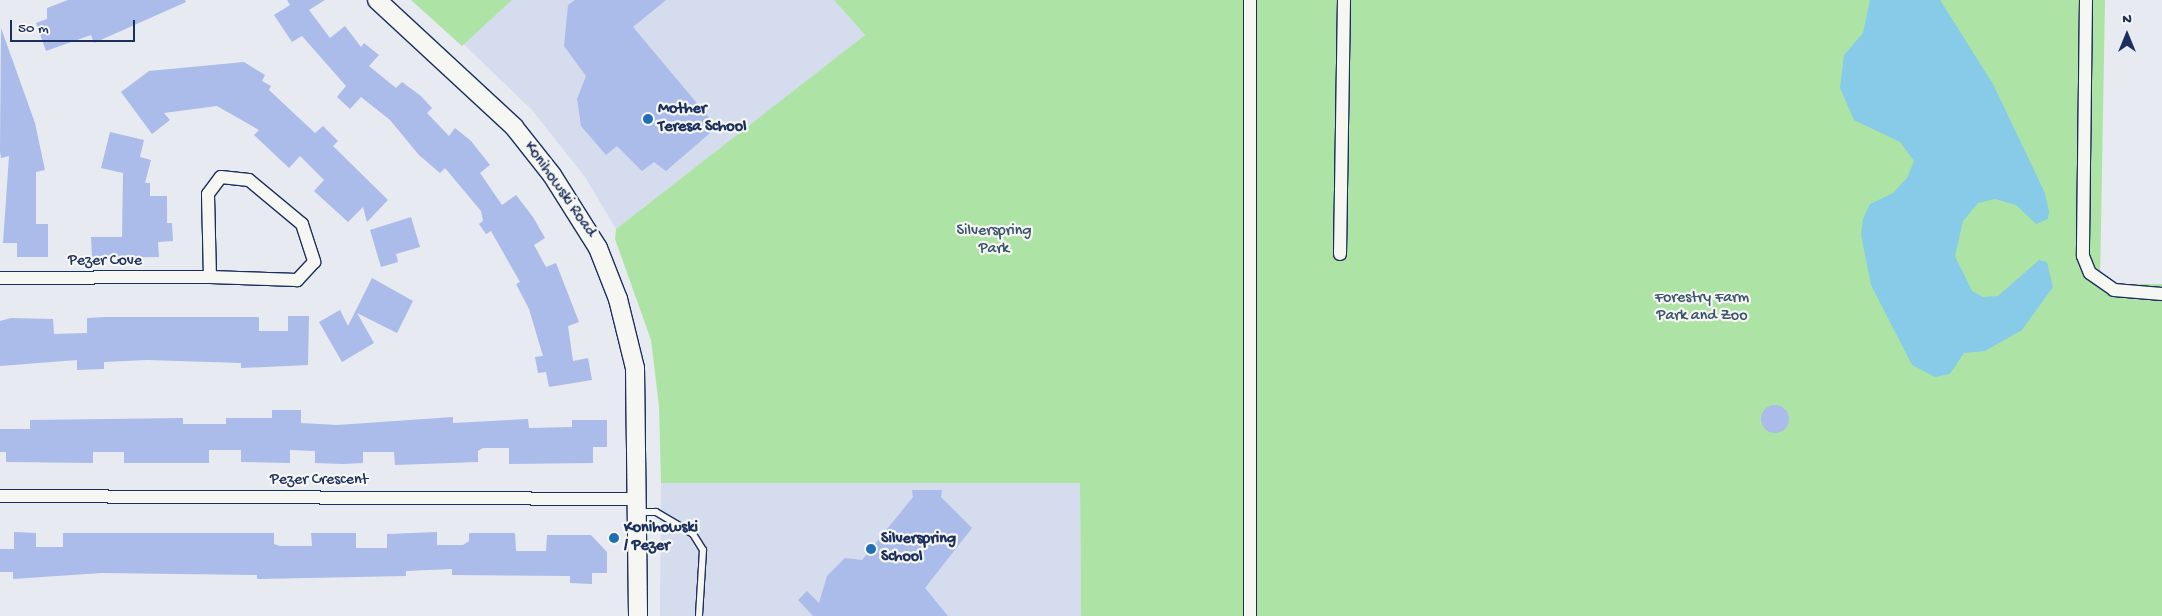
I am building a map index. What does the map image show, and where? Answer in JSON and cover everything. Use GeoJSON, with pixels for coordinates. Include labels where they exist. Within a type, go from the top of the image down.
{"type":"FeatureCollection","features":[{"type":"Feature","properties":{"kind":"street","name":"Konihowski Road"},"geometry":{"type":"LineString","coordinates":[[377,0],[514,127],[552,175],[598,248],[618,299],[635,368],[638,616]]}},
{"type":"Feature","properties":{"kind":"street"},"geometry":{"type":"LineString","coordinates":[[1250,0],[1250,616]]}},
{"type":"Feature","properties":{"kind":"street"},"geometry":{"type":"LineString","coordinates":[[1340,254],[1344,0]]}},
{"type":"Feature","properties":{"kind":"street"},"geometry":{"type":"LineString","coordinates":[[2086,0],[2083,256],[2090,273],[2114,290],[2162,294]]}},
{"type":"Feature","properties":{"kind":"street","name":"Pezer Cove"},"geometry":{"type":"LineString","coordinates":[[0,278],[210,277],[297,280],[314,262],[302,224],[249,180],[221,177],[208,194],[210,277]]}},
{"type":"Feature","properties":{"kind":"street","name":"Pezer Crescent"},"geometry":{"type":"LineString","coordinates":[[0,496],[638,506]]}},
{"type":"Feature","properties":{"kind":"lane"},"geometry":{"type":"LineString","coordinates":[[638,506],[656,512],[693,534],[698,542],[703,559],[699,616]]}},
{"type":"Feature","properties":{"kind":"shaded area","name":"Mother Teresa School"},"geometry":{"type":"Polygon","coordinates":[[[496,0],[834,0],[865,35],[616,229],[585,177],[532,110],[454,35],[496,0]]]}},
{"type":"Feature","properties":{"kind":"shaded area","name":"Silverspring School"},"geometry":{"type":"Polygon","coordinates":[[[661,483],[1080,483],[1081,616],[660,616],[661,483]]]}},
{"type":"Feature","properties":{"kind":"green space"},"geometry":{"type":"Polygon","coordinates":[[[411,0],[512,0],[462,46],[411,0]]]}},
{"type":"Feature","properties":{"kind":"green space","name":"Forestry Farm Park and Zoo"},"geometry":{"type":"Polygon","coordinates":[[[834,0],[2105,0],[2100,284],[2162,284],[2162,616],[1081,616],[1080,483],[661,483],[659,406],[651,340],[615,239],[616,229],[865,35],[834,0]]]}},
{"type":"Feature","properties":{"kind":"water"},"geometry":{"type":"Polygon","coordinates":[[[1870,0],[1940,0],[1993,84],[2045,193],[2049,212],[2048,219],[2036,224],[2016,205],[1995,199],[1978,203],[1963,221],[1955,256],[1972,291],[1983,297],[1998,296],[2039,260],[2047,262],[2053,287],[2022,330],[1985,351],[1964,353],[1950,374],[1935,377],[1912,365],[1871,285],[1861,235],[1863,219],[1870,204],[1893,193],[1907,178],[1914,161],[1900,142],[1854,120],[1840,88],[1844,55],[1863,33],[1870,0]]]}},
{"type":"Feature","properties":{"kind":"building"},"geometry":{"type":"Polygon","coordinates":[[[68,0],[185,0],[186,2],[94,43],[91,35],[46,51],[36,23],[47,19],[47,8],[68,0]]]}},
{"type":"Feature","properties":{"kind":"building"},"geometry":{"type":"Polygon","coordinates":[[[287,0],[325,0],[309,10],[330,38],[345,26],[361,47],[364,43],[379,55],[369,66],[396,88],[402,82],[421,96],[432,108],[427,113],[449,136],[455,128],[471,141],[490,165],[480,173],[502,205],[516,195],[533,217],[545,238],[534,245],[546,267],[556,263],[579,322],[568,326],[573,361],[588,358],[592,380],[549,387],[546,372],[538,373],[535,357],[543,356],[529,309],[516,284],[520,282],[491,231],[486,234],[479,224],[483,221],[481,211],[445,168],[440,173],[419,155],[390,120],[361,97],[350,109],[337,97],[346,86],[302,36],[292,42],[274,15],[290,5],[287,0]]]}},
{"type":"Feature","properties":{"kind":"building"},"geometry":{"type":"Polygon","coordinates":[[[575,0],[666,0],[633,27],[717,127],[666,171],[654,162],[642,171],[617,146],[606,155],[581,126],[577,99],[586,76],[564,46],[568,5],[575,0]]]}},
{"type":"Feature","properties":{"kind":"building"},"geometry":{"type":"Polygon","coordinates":[[[1,28],[35,123],[45,170],[36,172],[36,224],[48,224],[48,257],[17,257],[17,243],[3,243],[9,156],[1,158],[0,151],[1,28]]]}},
{"type":"Feature","properties":{"kind":"building"},"geometry":{"type":"Polygon","coordinates":[[[244,62],[265,75],[262,81],[271,86],[269,90],[315,133],[323,126],[338,141],[333,146],[388,200],[367,222],[363,207],[348,222],[314,191],[324,180],[300,156],[289,168],[254,135],[259,130],[217,106],[164,113],[170,120],[152,134],[121,92],[149,71],[244,62]]]}},
{"type":"Feature","properties":{"kind":"building"},"geometry":{"type":"Polygon","coordinates":[[[110,132],[144,140],[140,157],[151,160],[145,183],[150,183],[150,196],[167,196],[167,223],[172,223],[173,241],[158,242],[159,257],[92,258],[91,237],[122,237],[123,173],[101,168],[110,132]]]}},
{"type":"Feature","properties":{"kind":"building"},"geometry":{"type":"Polygon","coordinates":[[[411,217],[420,247],[396,254],[398,262],[381,267],[370,230],[411,217]]]}},
{"type":"Feature","properties":{"kind":"building"},"geometry":{"type":"Polygon","coordinates":[[[372,278],[413,301],[397,333],[357,313],[374,343],[342,362],[319,322],[340,310],[348,326],[372,278]]]}},
{"type":"Feature","properties":{"kind":"building"},"geometry":{"type":"Polygon","coordinates":[[[288,316],[309,316],[308,365],[241,368],[241,363],[147,360],[104,362],[104,369],[77,370],[77,360],[0,366],[0,321],[11,318],[53,319],[54,334],[87,333],[87,318],[106,317],[259,317],[259,331],[288,331],[288,316]]]}},
{"type":"Feature","properties":{"kind":"building"},"geometry":{"type":"Polygon","coordinates":[[[1775,405],[1785,409],[1789,419],[1785,429],[1775,433],[1765,429],[1761,419],[1765,409],[1775,405]]]}},
{"type":"Feature","properties":{"kind":"building"},"geometry":{"type":"Polygon","coordinates":[[[272,410],[301,410],[301,423],[337,425],[453,417],[453,423],[528,419],[529,428],[572,427],[572,420],[607,420],[607,447],[593,447],[593,463],[509,464],[509,448],[483,448],[478,451],[478,462],[395,465],[394,452],[363,452],[363,463],[343,464],[315,463],[315,451],[290,450],[290,463],[241,462],[241,450],[209,450],[209,463],[124,463],[124,452],[93,452],[93,463],[6,462],[6,452],[0,452],[0,429],[30,429],[30,420],[183,418],[183,424],[226,424],[226,418],[272,418],[272,410]]]}},
{"type":"Feature","properties":{"kind":"building"},"geometry":{"type":"Polygon","coordinates":[[[912,490],[942,490],[941,497],[972,528],[925,588],[948,616],[813,616],[798,600],[807,591],[819,603],[827,576],[845,558],[862,560],[913,497],[912,490]]]}},
{"type":"Feature","properties":{"kind":"building"},"geometry":{"type":"Polygon","coordinates":[[[14,532],[36,533],[36,547],[63,547],[63,533],[274,533],[274,544],[280,546],[312,546],[311,533],[356,533],[356,548],[387,548],[387,534],[437,532],[437,545],[463,545],[469,541],[469,533],[515,533],[516,551],[546,551],[547,535],[591,535],[607,552],[607,573],[592,573],[592,584],[570,583],[570,576],[452,575],[452,569],[406,571],[406,576],[257,579],[257,575],[101,573],[13,579],[13,572],[0,572],[0,549],[14,549],[14,532]]]}},
{"type":"Feature","properties":{"kind":"place","name":"Mother Teresa School"},"geometry":{"type":"Point","coordinates":[648,119]}},
{"type":"Feature","properties":{"kind":"place","name":"Konihowski / Pezer"},"geometry":{"type":"Point","coordinates":[614,538]}},
{"type":"Feature","properties":{"kind":"place","name":"Silverspring School"},"geometry":{"type":"Point","coordinates":[871,549]}},
{"type":"Feature","properties":{"kind":"park label","name":"Silverspring Park"},"geometry":{"type":"Point","coordinates":[994,241]}}]}
